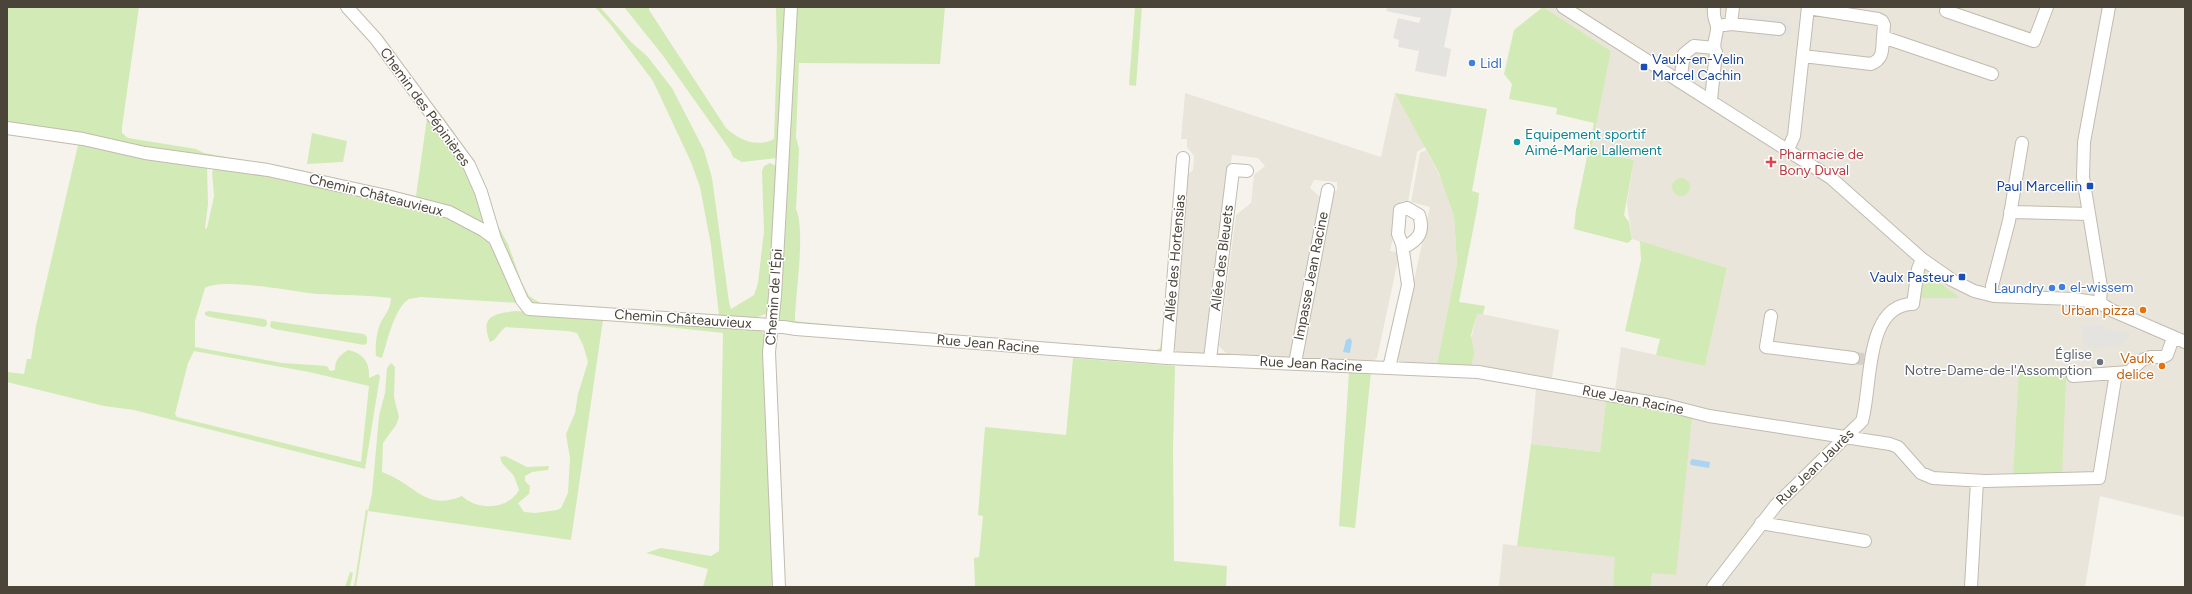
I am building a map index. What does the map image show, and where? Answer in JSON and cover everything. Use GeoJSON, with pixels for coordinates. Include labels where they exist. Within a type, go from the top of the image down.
{"type":"FeatureCollection","features":[{"type":"Feature","properties":{"kind":"street","name":"Chemin des Pépinières"},"geometry":{"type":"LineString","coordinates":[[347,7],[376,39],[469,165],[481,192],[495,239]]}},
{"type":"Feature","properties":{"kind":"street","name":"Chemin de l'Épi"},"geometry":{"type":"LineString","coordinates":[[779,587],[769,352],[775,296],[791,7]]}},
{"type":"Feature","properties":{"kind":"street"},"geometry":{"type":"LineString","coordinates":[[1563,7],[1574,10],[1680,82],[1711,100],[1831,178],[1922,259],[1952,280],[1974,291],[1994,296],[2074,299],[2100,303],[2111,310],[2185,342]]}},
{"type":"Feature","properties":{"kind":"street"},"geometry":{"type":"LineString","coordinates":[[1711,100],[1716,52],[1714,48],[1717,26],[1713,18],[1714,7]]}},
{"type":"Feature","properties":{"kind":"street"},"geometry":{"type":"LineString","coordinates":[[1731,24],[1733,7]]}},
{"type":"Feature","properties":{"kind":"street"},"geometry":{"type":"LineString","coordinates":[[1788,149],[1794,136],[1808,7],[1878,19],[1882,21],[1884,25],[1881,57],[1877,62],[1871,64],[1803,56]]}},
{"type":"Feature","properties":{"kind":"street"},"geometry":{"type":"LineString","coordinates":[[1946,11],[2034,41],[2047,7]]}},
{"type":"Feature","properties":{"kind":"street"},"geometry":{"type":"LineString","coordinates":[[2100,303],[2101,287],[2083,177],[2084,142],[2109,7]]}},
{"type":"Feature","properties":{"kind":"street"},"geometry":{"type":"LineString","coordinates":[[1717,26],[1731,24],[1779,29]]}},
{"type":"Feature","properties":{"kind":"street"},"geometry":{"type":"LineString","coordinates":[[1883,37],[1992,74]]}},
{"type":"Feature","properties":{"kind":"street"},"geometry":{"type":"LineString","coordinates":[[1680,82],[1684,54],[1694,46],[1714,48]]}},
{"type":"Feature","properties":{"kind":"street","name":"Chemin Châteauvieux"},"geometry":{"type":"LineString","coordinates":[[7,128],[83,139],[145,153],[238,164],[357,189],[449,212],[495,239],[522,300],[529,309],[771,325]]}},
{"type":"Feature","properties":{"kind":"street"},"geometry":{"type":"LineString","coordinates":[[1992,286],[2010,212],[2022,143]]}},
{"type":"Feature","properties":{"kind":"street","name":"Allée des Hortensias"},"geometry":{"type":"LineString","coordinates":[[1167,358],[1183,158]]}},
{"type":"Feature","properties":{"kind":"street","name":"Allée des Bleuets"},"geometry":{"type":"LineString","coordinates":[[1210,359],[1233,170],[1247,171]]}},
{"type":"Feature","properties":{"kind":"street","name":"Impasse Jean Racine"},"geometry":{"type":"LineString","coordinates":[[1295,363],[1328,190]]}},
{"type":"Feature","properties":{"kind":"street"},"geometry":{"type":"LineString","coordinates":[[2010,212],[2089,214]]}},
{"type":"Feature","properties":{"kind":"street"},"geometry":{"type":"LineString","coordinates":[[1389,368],[1408,284],[1403,248]]}},
{"type":"Feature","properties":{"kind":"street","name":"Rue Jean Jaurès"},"geometry":{"type":"LineString","coordinates":[[1713,587],[1776,505],[1862,422],[1866,408],[1863,359],[1886,316],[1894,308],[1903,304],[1913,304],[1918,269],[1922,259]]}},
{"type":"Feature","properties":{"kind":"street"},"geometry":{"type":"LineString","coordinates":[[1770,316],[1766,347],[1863,359]]}},
{"type":"Feature","properties":{"kind":"street","name":"Rue Jean Racine"},"geometry":{"type":"LineString","coordinates":[[771,325],[796,329],[1167,358],[1478,372],[1666,405],[1709,416],[1847,437],[1898,447],[1921,473],[1933,478],[1977,481],[2099,478],[2116,373]]}},
{"type":"Feature","properties":{"kind":"street"},"geometry":{"type":"LineString","coordinates":[[2072,376],[2129,372],[2142,360],[2150,357],[2163,357],[2166,355],[2174,338]]}},
{"type":"Feature","properties":{"kind":"street"},"geometry":{"type":"LineString","coordinates":[[1971,587],[1977,481]]}},
{"type":"Feature","properties":{"kind":"street"},"geometry":{"type":"LineString","coordinates":[[1761,524],[1865,542]]}},
{"type":"Feature","properties":{"kind":"shaded area"},"geometry":{"type":"Polygon","coordinates":[[[1388,7],[1452,7],[1444,47],[1451,49],[1446,77],[1415,71],[1419,51],[1398,47],[1399,40],[1393,38],[1398,18],[1419,23],[1421,18],[1386,11],[1388,7]]]}},
{"type":"Feature","properties":{"kind":"shaded area"},"geometry":{"type":"Polygon","coordinates":[[[1542,7],[2185,7],[2185,517],[2100,496],[2085,587],[1651,587],[1652,572],[1676,575],[1606,401],[1600,452],[1531,444],[1536,389],[1463,376],[1477,313],[1559,330],[1552,378],[1615,390],[1621,347],[1705,366],[1727,268],[1632,239],[1627,203],[1634,160],[1591,151],[1611,51],[1542,7]]]}},
{"type":"Feature","properties":{"kind":"shaded area"},"geometry":{"type":"Polygon","coordinates":[[[1743,13],[1786,18],[1785,25],[1791,26],[1791,35],[1783,34],[1782,41],[1779,41],[1779,34],[1774,33],[1773,40],[1758,39],[1758,32],[1742,30],[1743,13]]]}},
{"type":"Feature","properties":{"kind":"shaded area"},"geometry":{"type":"Polygon","coordinates":[[[1185,93],[1381,157],[1395,93],[1425,147],[1417,152],[1408,202],[1401,201],[1390,251],[1397,252],[1398,260],[1377,358],[1372,362],[1305,359],[1302,356],[1331,194],[1337,190],[1337,182],[1314,180],[1310,188],[1323,199],[1293,354],[1289,358],[1227,354],[1219,346],[1236,215],[1251,203],[1254,175],[1265,166],[1258,158],[1232,155],[1207,353],[1178,353],[1170,344],[1172,326],[1176,322],[1177,317],[1173,312],[1180,232],[1184,229],[1184,221],[1181,218],[1184,178],[1193,170],[1194,156],[1187,147],[1187,139],[1181,139],[1185,93]]]}},
{"type":"Feature","properties":{"kind":"shaded area"},"geometry":{"type":"Polygon","coordinates":[[[1426,150],[1444,184],[1454,216],[1457,264],[1437,364],[1400,363],[1397,358],[1430,207],[1411,202],[1420,153],[1426,150]]]}},
{"type":"Feature","properties":{"kind":"shaded area"},"geometry":{"type":"Polygon","coordinates":[[[2104,325],[2105,329],[2112,329],[2113,332],[2121,331],[2129,334],[2129,339],[2124,339],[2125,346],[2084,349],[2082,326],[2104,325]]]}},
{"type":"Feature","properties":{"kind":"shaded area"},"geometry":{"type":"Polygon","coordinates":[[[1503,544],[1616,557],[1613,587],[1499,587],[1503,544]]]}},
{"type":"Feature","properties":{"kind":"green space"},"geometry":{"type":"Polygon","coordinates":[[[7,7],[139,7],[122,127],[122,133],[128,138],[196,149],[204,153],[300,170],[416,196],[428,111],[469,170],[485,221],[480,223],[200,157],[7,124],[7,7]]]}},
{"type":"Feature","properties":{"kind":"green space"},"geometry":{"type":"Polygon","coordinates":[[[350,7],[356,7],[446,121],[473,160],[484,182],[498,226],[508,244],[522,283],[529,296],[542,304],[719,315],[711,245],[700,187],[691,162],[653,81],[610,24],[595,7],[600,7],[631,42],[647,56],[672,88],[704,150],[712,178],[731,309],[754,295],[758,283],[764,231],[762,171],[764,166],[770,163],[776,166],[770,305],[766,314],[748,320],[536,306],[525,300],[481,185],[350,7]]]}},
{"type":"Feature","properties":{"kind":"green space"},"geometry":{"type":"Polygon","coordinates":[[[624,7],[649,7],[649,10],[726,128],[742,139],[755,143],[761,143],[774,139],[777,49],[776,7],[785,7],[781,113],[777,158],[742,162],[733,157],[730,150],[661,53],[624,7]]]}},
{"type":"Feature","properties":{"kind":"green space"},"geometry":{"type":"Polygon","coordinates":[[[793,7],[945,7],[940,64],[799,63],[796,137],[799,149],[796,209],[799,219],[800,247],[795,321],[889,331],[1152,352],[1125,352],[795,326],[782,324],[778,321],[793,7]]]}},
{"type":"Feature","properties":{"kind":"green space"},"geometry":{"type":"Polygon","coordinates":[[[1135,7],[1142,7],[1136,86],[1129,85],[1135,7]]]}},
{"type":"Feature","properties":{"kind":"green space"},"geometry":{"type":"Polygon","coordinates":[[[1543,7],[1611,51],[1591,151],[1634,160],[1624,215],[1629,222],[1632,239],[1628,243],[1574,229],[1576,210],[1594,123],[1556,114],[1557,108],[1509,99],[1512,84],[1504,74],[1514,30],[1543,7]]]}},
{"type":"Feature","properties":{"kind":"green space"},"geometry":{"type":"Polygon","coordinates":[[[1395,93],[1487,109],[1472,191],[1479,193],[1478,204],[1459,302],[1485,306],[1483,314],[1477,314],[1471,335],[1474,353],[1471,367],[1437,364],[1457,264],[1454,216],[1439,173],[1395,93]]]}},
{"type":"Feature","properties":{"kind":"green space"},"geometry":{"type":"Polygon","coordinates":[[[7,130],[207,167],[208,204],[205,229],[207,228],[214,196],[212,172],[216,166],[422,209],[458,220],[489,240],[519,303],[421,297],[409,299],[399,310],[395,318],[382,358],[376,356],[376,338],[381,323],[388,311],[391,298],[317,294],[259,286],[226,284],[214,285],[205,288],[195,321],[195,347],[282,363],[327,366],[330,371],[335,370],[338,358],[348,350],[362,356],[367,363],[369,378],[378,374],[380,376],[365,469],[134,410],[104,406],[7,382],[7,372],[24,374],[27,359],[31,359],[36,326],[78,145],[7,133],[7,130]],[[194,351],[188,363],[175,414],[177,417],[361,462],[369,386],[309,372],[194,351]]]}},
{"type":"Feature","properties":{"kind":"green space"},"geometry":{"type":"Polygon","coordinates":[[[312,133],[347,141],[343,162],[307,164],[312,133]]]}},
{"type":"Feature","properties":{"kind":"green space"},"geometry":{"type":"Polygon","coordinates":[[[1181,139],[1163,352],[1152,352],[1160,348],[1163,333],[1181,139]]]}},
{"type":"Feature","properties":{"kind":"green space"},"geometry":{"type":"Polygon","coordinates":[[[1681,178],[1687,181],[1690,187],[1687,193],[1681,196],[1675,193],[1672,187],[1675,181],[1681,178]]]}},
{"type":"Feature","properties":{"kind":"green space"},"geometry":{"type":"Polygon","coordinates":[[[1640,241],[1727,268],[1705,366],[1656,355],[1660,339],[1625,331],[1641,260],[1640,241]]]}},
{"type":"Feature","properties":{"kind":"green space"},"geometry":{"type":"Polygon","coordinates":[[[1923,270],[1959,297],[1959,298],[1918,298],[1923,270]]]}},
{"type":"Feature","properties":{"kind":"green space"},"geometry":{"type":"Polygon","coordinates":[[[209,311],[264,319],[267,321],[267,325],[264,327],[205,315],[205,312],[209,311]]]}},
{"type":"Feature","properties":{"kind":"green space"},"geometry":{"type":"Polygon","coordinates":[[[515,311],[755,329],[763,332],[767,340],[775,587],[703,587],[708,569],[646,553],[661,548],[711,556],[719,551],[723,333],[603,320],[571,540],[368,511],[372,494],[379,416],[385,393],[387,368],[391,363],[395,367],[394,397],[399,417],[396,425],[383,443],[382,472],[420,494],[438,501],[449,500],[462,496],[469,501],[484,506],[500,505],[514,497],[519,490],[514,476],[502,463],[500,457],[505,456],[527,467],[549,466],[548,470],[532,472],[525,476],[525,481],[530,486],[529,494],[518,503],[524,512],[535,513],[557,510],[561,508],[568,493],[570,458],[566,434],[575,413],[578,394],[588,362],[583,345],[577,333],[568,331],[506,327],[490,342],[486,327],[487,322],[494,316],[515,311]]]}},
{"type":"Feature","properties":{"kind":"green space"},"geometry":{"type":"Polygon","coordinates":[[[271,321],[364,334],[367,337],[367,343],[364,345],[274,329],[270,327],[271,321]]]}},
{"type":"Feature","properties":{"kind":"green space"},"geometry":{"type":"Polygon","coordinates":[[[1073,358],[1175,366],[1173,448],[1174,561],[1227,566],[1226,587],[975,587],[974,558],[979,557],[983,516],[978,515],[985,427],[1066,435],[1073,358]]]}},
{"type":"Feature","properties":{"kind":"green space"},"geometry":{"type":"Polygon","coordinates":[[[2019,368],[2070,375],[2070,379],[2066,380],[2062,474],[2013,478],[2019,368]]]}},
{"type":"Feature","properties":{"kind":"green space"},"geometry":{"type":"Polygon","coordinates":[[[1349,372],[1371,372],[1355,528],[1339,526],[1349,372]]]}},
{"type":"Feature","properties":{"kind":"green space"},"geometry":{"type":"Polygon","coordinates":[[[1606,401],[1692,416],[1676,575],[1652,573],[1651,587],[1613,587],[1615,557],[1517,546],[1531,444],[1600,452],[1606,401]]]}},
{"type":"Feature","properties":{"kind":"green space"},"geometry":{"type":"Polygon","coordinates":[[[366,509],[368,511],[356,587],[354,587],[366,509]]]}},
{"type":"Feature","properties":{"kind":"green space"},"geometry":{"type":"Polygon","coordinates":[[[350,572],[353,573],[350,587],[345,587],[350,572]]]}},
{"type":"Feature","properties":{"kind":"water"},"geometry":{"type":"Polygon","coordinates":[[[1350,338],[1352,341],[1350,353],[1343,352],[1346,340],[1350,338]]]}},
{"type":"Feature","properties":{"kind":"water"},"geometry":{"type":"Polygon","coordinates":[[[1692,459],[1710,462],[1709,468],[1691,465],[1690,462],[1692,459]]]}},
{"type":"Feature","properties":{"kind":"tunnel"},"geometry":{"type":"LineString","coordinates":[[1853,358],[1864,359]]}},
{"type":"Feature","properties":{"kind":"place","name":"Lidl"},"geometry":{"type":"Point","coordinates":[1472,63]}},
{"type":"Feature","properties":{"kind":"place","name":"Vaulx-en-Velin Marcel Cachin"},"geometry":{"type":"Point","coordinates":[1644,67]}},
{"type":"Feature","properties":{"kind":"place","name":"Equipement sportif Aimé-Marie Lallement"},"geometry":{"type":"Point","coordinates":[1517,142]}},
{"type":"Feature","properties":{"kind":"place","name":"Pharmacie de Bony Duval"},"geometry":{"type":"Point","coordinates":[1771,162]}},
{"type":"Feature","properties":{"kind":"place","name":"Paul Marcellin"},"geometry":{"type":"Point","coordinates":[2090,186]}},
{"type":"Feature","properties":{"kind":"place","name":"Vaulx Pasteur"},"geometry":{"type":"Point","coordinates":[1962,277]}},
{"type":"Feature","properties":{"kind":"place","name":"el-wissem"},"geometry":{"type":"Point","coordinates":[2062,287]}},
{"type":"Feature","properties":{"kind":"place","name":"Laundry"},"geometry":{"type":"Point","coordinates":[2052,288]}},
{"type":"Feature","properties":{"kind":"place","name":"Urban pizza"},"geometry":{"type":"Point","coordinates":[2143,310]}},
{"type":"Feature","properties":{"kind":"place","name":"Église Notre-Dame-de-l'Assomption"},"geometry":{"type":"Point","coordinates":[2100,362]}},
{"type":"Feature","properties":{"kind":"place","name":"Vaulx delice"},"geometry":{"type":"Point","coordinates":[2162,366]}}]}
